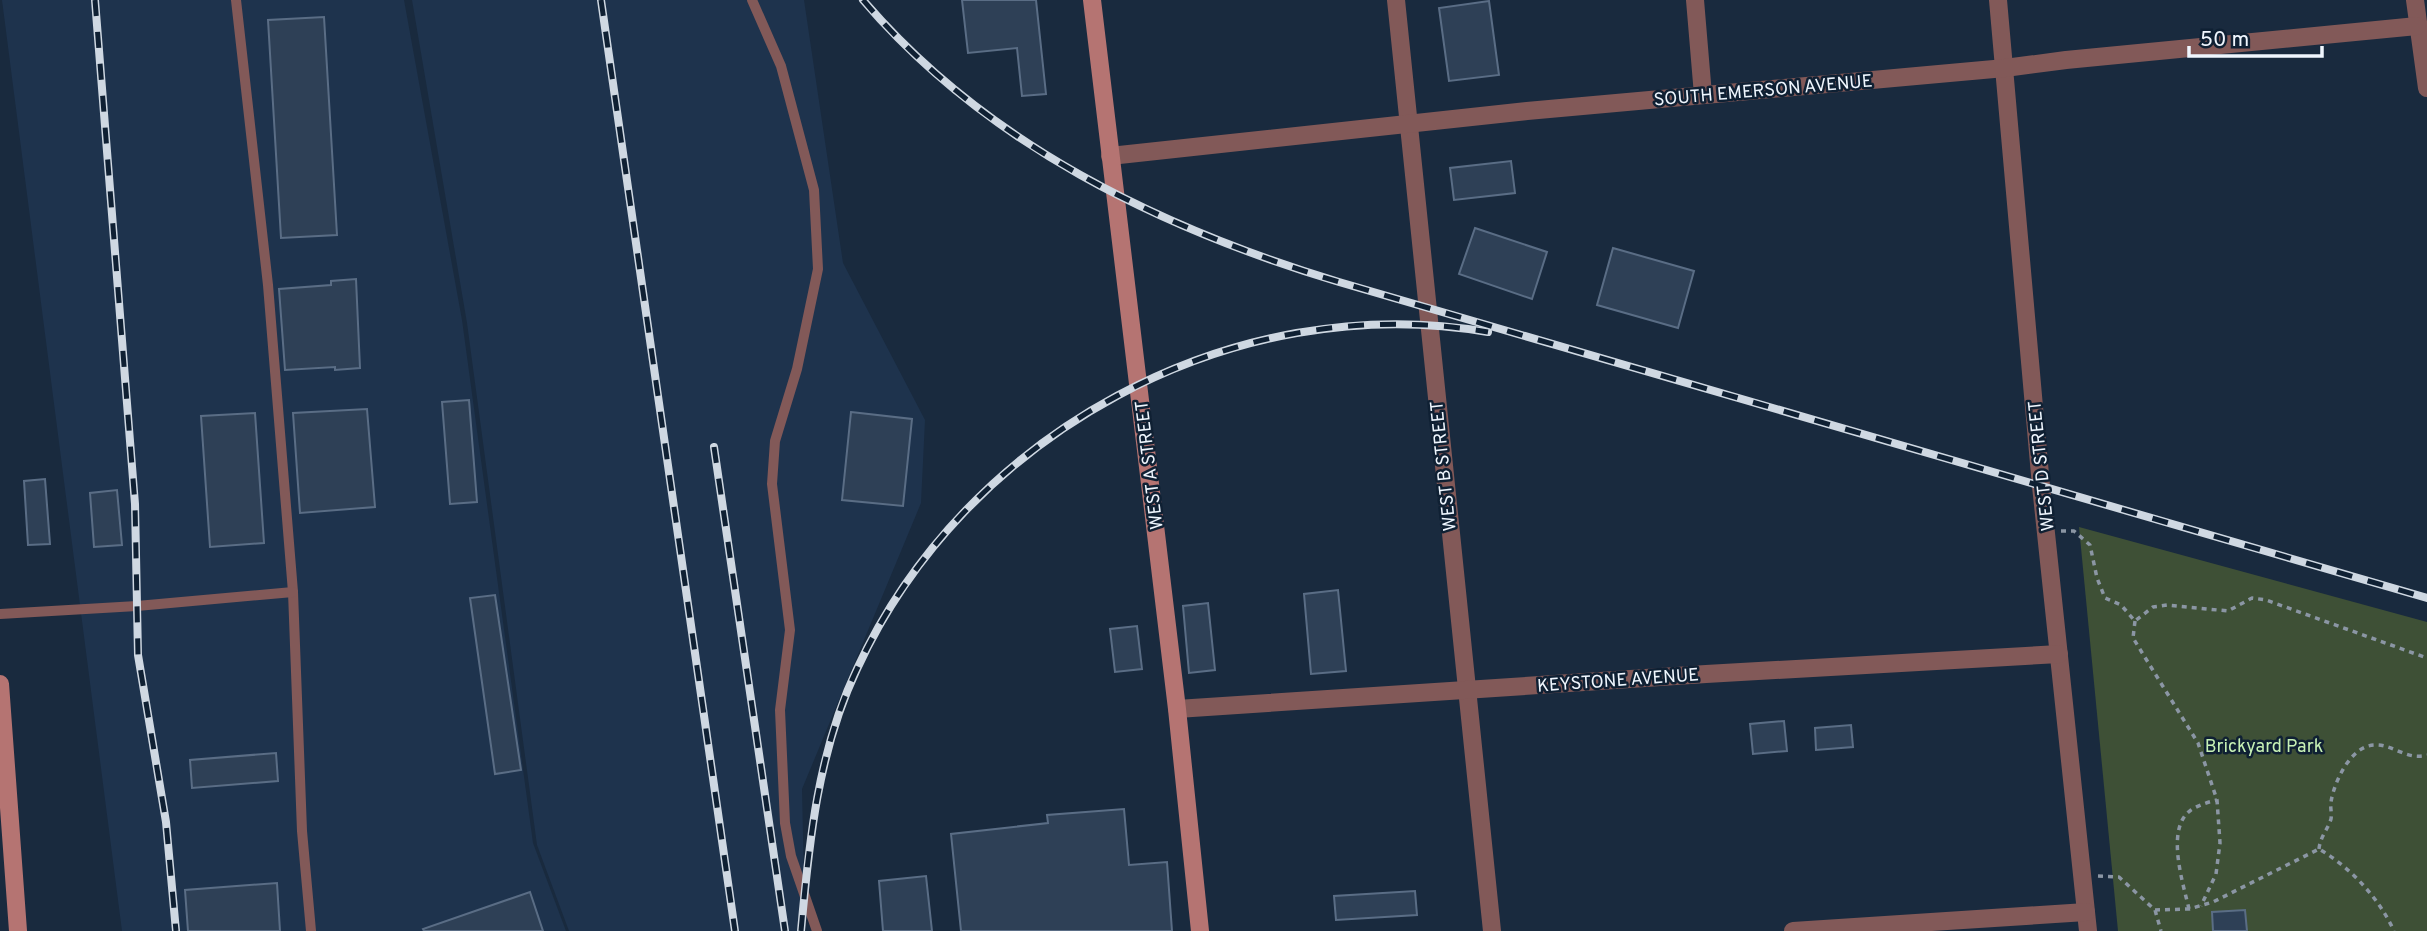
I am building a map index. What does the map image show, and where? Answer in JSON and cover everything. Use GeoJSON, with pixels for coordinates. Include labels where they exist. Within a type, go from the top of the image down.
{"type":"FeatureCollection","features":[{"type":"Feature","properties":{"kind":"street","name":"WEST A STREET"},"geometry":{"type":"LineString","coordinates":[[1092,0],[1178,709],[1200,931]]}},
{"type":"Feature","properties":{"kind":"street","name":"WEST B STREET"},"geometry":{"type":"LineString","coordinates":[[1396,0],[1492,931]]}},
{"type":"Feature","properties":{"kind":"street"},"geometry":{"type":"LineString","coordinates":[[1695,0],[1703,95]]}},
{"type":"Feature","properties":{"kind":"street","name":"WEST D STREET"},"geometry":{"type":"LineString","coordinates":[[1998,0],[2042,486],[2088,931]]}},
{"type":"Feature","properties":{"kind":"street"},"geometry":{"type":"LineString","coordinates":[[2415,0],[2427,88]]}},
{"type":"Feature","properties":{"kind":"street","name":"SOUTH EMERSON AVENUE"},"geometry":{"type":"LineString","coordinates":[[1110,156],[1408,122],[2005,68],[2079,58],[2417,26]]}},
{"type":"Feature","properties":{"kind":"street","name":"KEYSTONE AVENUE"},"geometry":{"type":"LineString","coordinates":[[1178,709],[2059,654]]}},
{"type":"Feature","properties":{"kind":"street"},"geometry":{"type":"LineString","coordinates":[[0,684],[18,931]]}},
{"type":"Feature","properties":{"kind":"street"},"geometry":{"type":"LineString","coordinates":[[1793,931],[2086,912]]}},
{"type":"Feature","properties":{"kind":"lane"},"geometry":{"type":"LineString","coordinates":[[236,0],[268,285],[293,592],[302,831],[311,931]]}},
{"type":"Feature","properties":{"kind":"lane"},"geometry":{"type":"LineString","coordinates":[[752,0],[781,66],[814,190],[818,269],[797,369],[775,442],[772,484],[790,630],[780,710],[785,823],[791,856],[817,931]]}},
{"type":"Feature","properties":{"kind":"lane"},"geometry":{"type":"LineString","coordinates":[[0,614],[137,606],[293,592]]}},
{"type":"Feature","properties":{"kind":"path"},"geometry":{"type":"LineString","coordinates":[[2048,530],[2074,531],[2090,545],[2097,578],[2105,598],[2121,606],[2135,621]]}},
{"type":"Feature","properties":{"kind":"path"},"geometry":{"type":"LineString","coordinates":[[2201,905],[2216,874],[2220,843],[2217,800],[2198,743],[2133,638],[2135,621],[2153,607],[2168,605],[2228,611],[2252,598],[2266,600],[2427,658]]}},
{"type":"Feature","properties":{"kind":"path"},"geometry":{"type":"LineString","coordinates":[[2319,849],[2320,839],[2331,818],[2331,802],[2338,782],[2347,763],[2362,747],[2376,744],[2403,755],[2427,755]]}},
{"type":"Feature","properties":{"kind":"path"},"geometry":{"type":"LineString","coordinates":[[2189,909],[2177,844],[2179,825],[2189,811],[2217,800]]}},
{"type":"Feature","properties":{"kind":"path"},"geometry":{"type":"LineString","coordinates":[[2155,910],[2189,909],[2213,902],[2319,849]]}},
{"type":"Feature","properties":{"kind":"path"},"geometry":{"type":"LineString","coordinates":[[2319,849],[2335,858],[2365,889],[2385,911],[2394,931]]}},
{"type":"Feature","properties":{"kind":"path"},"geometry":{"type":"LineString","coordinates":[[2081,875],[2119,877],[2155,910],[2161,931]]}},
{"type":"Feature","properties":{"kind":"shaded area"},"geometry":{"type":"Polygon","coordinates":[[[2,0],[404,0],[462,320],[533,843],[566,931],[122,931],[2,0]]]}},
{"type":"Feature","properties":{"kind":"shaded area"},"geometry":{"type":"Polygon","coordinates":[[[412,0],[804,0],[843,263],[925,420],[921,503],[802,789],[805,931],[569,931],[537,845],[467,323],[412,0]]]}},
{"type":"Feature","properties":{"kind":"green space","name":"Brickyard Park"},"geometry":{"type":"Polygon","coordinates":[[[2079,527],[2427,622],[2427,931],[2118,931],[2079,527]]]}},
{"type":"Feature","properties":{"kind":"building"},"geometry":{"type":"Polygon","coordinates":[[[962,0],[1036,0],[1046,94],[1022,96],[1017,48],[968,53],[962,0]]]}},
{"type":"Feature","properties":{"kind":"building"},"geometry":{"type":"Polygon","coordinates":[[[1489,1],[1499,75],[1449,81],[1439,8],[1489,1]]]}},
{"type":"Feature","properties":{"kind":"building"},"geometry":{"type":"Polygon","coordinates":[[[324,17],[337,235],[281,238],[268,20],[324,17]]]}},
{"type":"Feature","properties":{"kind":"building"},"geometry":{"type":"Polygon","coordinates":[[[1511,161],[1515,193],[1454,200],[1450,168],[1511,161]]]}},
{"type":"Feature","properties":{"kind":"building"},"geometry":{"type":"Polygon","coordinates":[[[1475,228],[1547,252],[1532,299],[1459,274],[1475,228]]]}},
{"type":"Feature","properties":{"kind":"building"},"geometry":{"type":"Polygon","coordinates":[[[1613,248],[1694,271],[1678,328],[1597,305],[1613,248]]]}},
{"type":"Feature","properties":{"kind":"building"},"geometry":{"type":"Polygon","coordinates":[[[356,279],[360,368],[285,370],[279,289],[331,285],[331,281],[356,279]]]}},
{"type":"Feature","properties":{"kind":"building"},"geometry":{"type":"Polygon","coordinates":[[[469,400],[477,502],[450,504],[442,402],[469,400]]]}},
{"type":"Feature","properties":{"kind":"building"},"geometry":{"type":"Polygon","coordinates":[[[367,409],[375,507],[300,513],[293,413],[367,409]]]}},
{"type":"Feature","properties":{"kind":"building"},"geometry":{"type":"Polygon","coordinates":[[[851,412],[912,419],[903,506],[842,500],[851,412]]]}},
{"type":"Feature","properties":{"kind":"building"},"geometry":{"type":"Polygon","coordinates":[[[255,413],[264,543],[210,547],[201,416],[255,413]]]}},
{"type":"Feature","properties":{"kind":"building"},"geometry":{"type":"Polygon","coordinates":[[[45,479],[50,544],[28,545],[24,481],[45,479]]]}},
{"type":"Feature","properties":{"kind":"building"},"geometry":{"type":"Polygon","coordinates":[[[117,490],[122,545],[94,547],[90,493],[117,490]]]}},
{"type":"Feature","properties":{"kind":"building"},"geometry":{"type":"Polygon","coordinates":[[[1338,590],[1346,671],[1311,674],[1304,594],[1338,590]]]}},
{"type":"Feature","properties":{"kind":"building"},"geometry":{"type":"Polygon","coordinates":[[[495,595],[521,770],[495,774],[470,598],[495,595]]]}},
{"type":"Feature","properties":{"kind":"building"},"geometry":{"type":"Polygon","coordinates":[[[1208,603],[1215,670],[1189,673],[1183,606],[1208,603]]]}},
{"type":"Feature","properties":{"kind":"building"},"geometry":{"type":"Polygon","coordinates":[[[1137,626],[1142,669],[1115,672],[1110,629],[1137,626]]]}},
{"type":"Feature","properties":{"kind":"building"},"geometry":{"type":"Polygon","coordinates":[[[1784,721],[1787,751],[1753,754],[1750,724],[1784,721]]]}},
{"type":"Feature","properties":{"kind":"building"},"geometry":{"type":"Polygon","coordinates":[[[1851,725],[1853,747],[1816,750],[1815,728],[1851,725]]]}},
{"type":"Feature","properties":{"kind":"building"},"geometry":{"type":"Polygon","coordinates":[[[276,753],[278,781],[192,788],[190,760],[276,753]]]}},
{"type":"Feature","properties":{"kind":"building"},"geometry":{"type":"Polygon","coordinates":[[[1124,809],[1129,865],[1167,862],[1172,931],[961,931],[951,834],[1048,823],[1047,815],[1124,809]]]}},
{"type":"Feature","properties":{"kind":"building"},"geometry":{"type":"Polygon","coordinates":[[[926,876],[932,931],[883,931],[879,881],[926,876]]]}},
{"type":"Feature","properties":{"kind":"building"},"geometry":{"type":"Polygon","coordinates":[[[277,883],[280,931],[188,931],[185,890],[277,883]]]}},
{"type":"Feature","properties":{"kind":"building"},"geometry":{"type":"Polygon","coordinates":[[[1415,891],[1417,915],[1336,920],[1334,896],[1415,891]]]}},
{"type":"Feature","properties":{"kind":"building"},"geometry":{"type":"Polygon","coordinates":[[[530,892],[543,931],[423,929],[530,892]]]}},
{"type":"Feature","properties":{"kind":"building"},"geometry":{"type":"Polygon","coordinates":[[[2245,910],[2247,931],[2213,931],[2212,912],[2245,910]]]}},
{"type":"Feature","properties":{"kind":"railway"},"geometry":{"type":"LineString","coordinates":[[95,0],[135,504],[138,655],[166,822],[176,931]]}},
{"type":"Feature","properties":{"kind":"railway"},"geometry":{"type":"LineString","coordinates":[[601,0],[735,931]]}},
{"type":"Feature","properties":{"kind":"railway"},"geometry":{"type":"LineString","coordinates":[[863,0],[911,51],[964,97],[1020,138],[1080,175],[1142,207],[1206,235],[1339,282],[2427,598]]}},
{"type":"Feature","properties":{"kind":"railway"},"geometry":{"type":"LineString","coordinates":[[801,931],[812,831],[824,764],[844,700],[857,669],[905,585],[965,511],[1037,447],[1117,396],[1204,357],[1297,333],[1392,324],[1488,332]]}},
{"type":"Feature","properties":{"kind":"railway"},"geometry":{"type":"LineString","coordinates":[[714,447],[785,931]]}}]}
